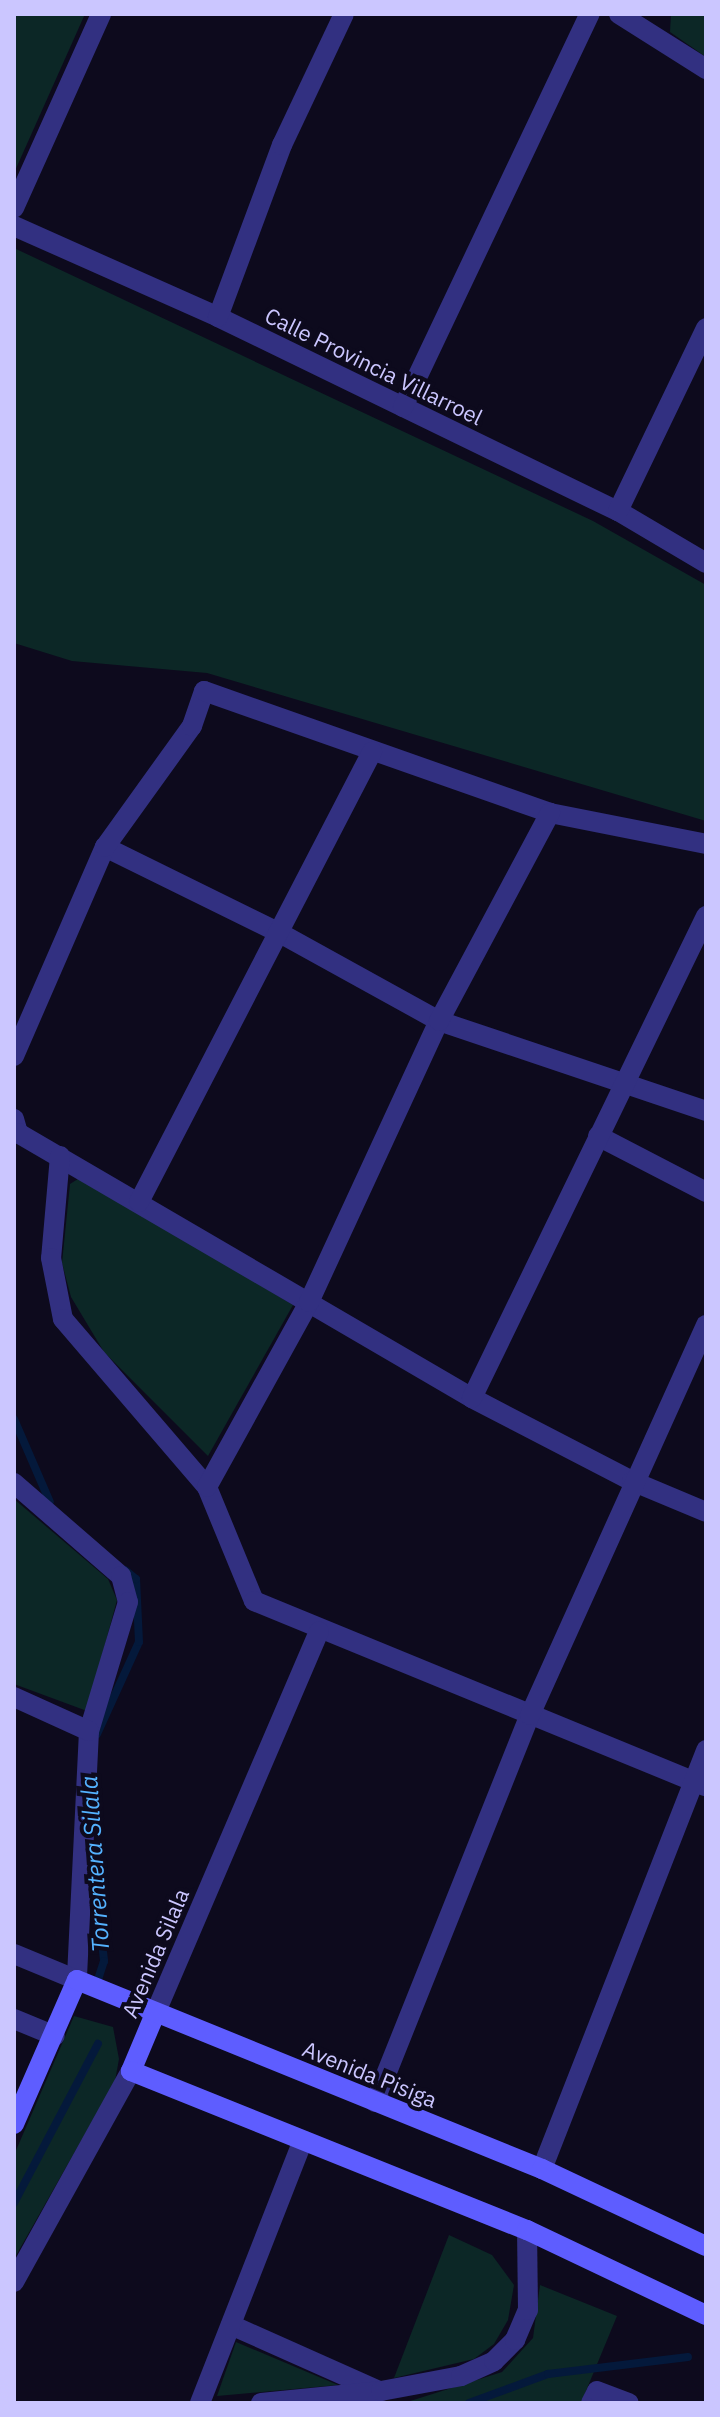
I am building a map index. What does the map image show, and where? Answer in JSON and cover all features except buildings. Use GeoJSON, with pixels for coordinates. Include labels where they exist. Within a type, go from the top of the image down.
{"type":"FeatureCollection","features":[{"type":"Feature","properties":{"kind":"street"},"geometry":{"type":"LineString","coordinates":[[14,208],[101,14]]}},
{"type":"Feature","properties":{"kind":"street"},"geometry":{"type":"LineString","coordinates":[[218,317],[282,145],[344,14]]}},
{"type":"Feature","properties":{"kind":"street"},"geometry":{"type":"LineString","coordinates":[[403,407],[590,14]]}},
{"type":"Feature","properties":{"kind":"street"},"geometry":{"type":"LineString","coordinates":[[619,14],[648,21],[706,69]]}},
{"type":"Feature","properties":{"kind":"street","name":"Calle Provincia Villarroel"},"geometry":{"type":"LineString","coordinates":[[14,226],[218,317],[618,511],[706,563]]}},
{"type":"Feature","properties":{"kind":"street"},"geometry":{"type":"LineString","coordinates":[[618,511],[706,328]]}},
{"type":"Feature","properties":{"kind":"street"},"geometry":{"type":"LineString","coordinates":[[14,1056],[105,847],[192,726],[204,691],[550,813],[706,844]]}},
{"type":"Feature","properties":{"kind":"street"},"geometry":{"type":"LineString","coordinates":[[139,1202],[372,752]]}},
{"type":"Feature","properties":{"kind":"street"},"geometry":{"type":"LineString","coordinates":[[207,1487],[309,1302],[439,1021],[550,813]]}},
{"type":"Feature","properties":{"kind":"street"},"geometry":{"type":"LineString","coordinates":[[105,847],[278,932],[439,1021],[706,1111]]}},
{"type":"Feature","properties":{"kind":"street"},"geometry":{"type":"LineString","coordinates":[[472,1398],[623,1081],[706,916]]}},
{"type":"Feature","properties":{"kind":"street"},"geometry":{"type":"LineString","coordinates":[[14,1119],[18,1133],[472,1398],[632,1481],[706,1512]]}},
{"type":"Feature","properties":{"kind":"street"},"geometry":{"type":"LineString","coordinates":[[598,1136],[706,1192]]}},
{"type":"Feature","properties":{"kind":"street"},"geometry":{"type":"LineString","coordinates":[[60,1156],[51,1258],[63,1319],[207,1487],[254,1601],[319,1632],[699,1783]]}},
{"type":"Feature","properties":{"kind":"street"},"geometry":{"type":"LineString","coordinates":[[375,2102],[530,1715],[632,1481],[706,1325]]}},
{"type":"Feature","properties":{"kind":"street"},"geometry":{"type":"LineString","coordinates":[[14,1483],[121,1576],[128,1589],[89,1731],[77,1980],[14,2124]]}},
{"type":"Feature","properties":{"kind":"street","name":"Avenida Silala"},"geometry":{"type":"LineString","coordinates":[[14,2282],[131,2071],[319,1632]]}},
{"type":"Feature","properties":{"kind":"street"},"geometry":{"type":"LineString","coordinates":[[14,1697],[89,1731]]}},
{"type":"Feature","properties":{"kind":"street"},"geometry":{"type":"LineString","coordinates":[[542,2169],[699,1783],[706,1750]]}},
{"type":"Feature","properties":{"kind":"street","name":"Avenida Pisiga"},"geometry":{"type":"LineString","coordinates":[[14,1954],[542,2169],[706,2246]]}},
{"type":"Feature","properties":{"kind":"street"},"geometry":{"type":"LineString","coordinates":[[14,2019],[55,2036]]}},
{"type":"Feature","properties":{"kind":"street"},"geometry":{"type":"LineString","coordinates":[[131,2071],[527,2230],[706,2315]]}},
{"type":"Feature","properties":{"kind":"street"},"geometry":{"type":"LineString","coordinates":[[200,2403],[303,2140]]}},
{"type":"Feature","properties":{"kind":"street"},"geometry":{"type":"LineString","coordinates":[[261,2403],[381,2391],[461,2376],[494,2361],[515,2340],[528,2310],[527,2230]]}},
{"type":"Feature","properties":{"kind":"street"},"geometry":{"type":"LineString","coordinates":[[231,2325],[381,2391]]}},
{"type":"Feature","properties":{"kind":"street"},"geometry":{"type":"LineString","coordinates":[[591,2403],[597,2391],[629,2403]]}},
{"type":"Feature","properties":{"kind":"green space"},"geometry":{"type":"Polygon","coordinates":[[[14,14],[85,14],[14,173],[14,14]]]}},
{"type":"Feature","properties":{"kind":"green space"},"geometry":{"type":"Polygon","coordinates":[[[671,14],[706,14],[706,57],[670,32],[671,14]]]}},
{"type":"Feature","properties":{"kind":"green space"},"geometry":{"type":"Polygon","coordinates":[[[14,248],[593,521],[706,585],[706,821],[207,673],[72,661],[14,643],[14,248]]]}},
{"type":"Feature","properties":{"kind":"green space"},"geometry":{"type":"Polygon","coordinates":[[[81,1177],[293,1305],[208,1456],[104,1352],[71,1297],[62,1263],[70,1184],[81,1177]]]}},
{"type":"Feature","properties":{"kind":"green space"},"geometry":{"type":"Polygon","coordinates":[[[14,1499],[108,1579],[117,1600],[87,1711],[14,1684],[14,1499]]]}},
{"type":"Feature","properties":{"kind":"green space"},"geometry":{"type":"Polygon","coordinates":[[[74,2016],[113,2027],[119,2059],[115,2081],[14,2259],[14,2155],[74,2016]]]}},
{"type":"Feature","properties":{"kind":"green space"},"geometry":{"type":"Polygon","coordinates":[[[449,2235],[492,2255],[514,2285],[508,2320],[494,2344],[474,2359],[394,2378],[449,2235]]]}},
{"type":"Feature","properties":{"kind":"green space"},"geometry":{"type":"Polygon","coordinates":[[[540,2285],[617,2316],[581,2403],[404,2403],[502,2372],[533,2338],[540,2285]]]}},
{"type":"Feature","properties":{"kind":"green space"},"geometry":{"type":"Polygon","coordinates":[[[236,2342],[338,2385],[217,2396],[236,2342]]]}},
{"type":"Feature","properties":{"kind":"waterway","name":"Torrentera Silala"},"geometry":{"type":"LineString","coordinates":[[14,1419],[50,1502]]}},
{"type":"Feature","properties":{"kind":"waterway","name":"Torrentera Silala"},"geometry":{"type":"LineString","coordinates":[[97,1734],[139,1642],[136,1579],[125,1570]]}},
{"type":"Feature","properties":{"kind":"waterway","name":"Torrentera Silala"},"geometry":{"type":"LineString","coordinates":[[92,1850],[104,1961],[97,1982]]}},
{"type":"Feature","properties":{"kind":"waterway","name":"Torrentera Silala"},"geometry":{"type":"LineString","coordinates":[[14,2203],[98,2044]]}},
{"type":"Feature","properties":{"kind":"waterway"},"geometry":{"type":"LineString","coordinates":[[469,2403],[548,2374],[688,2357]]}}]}
